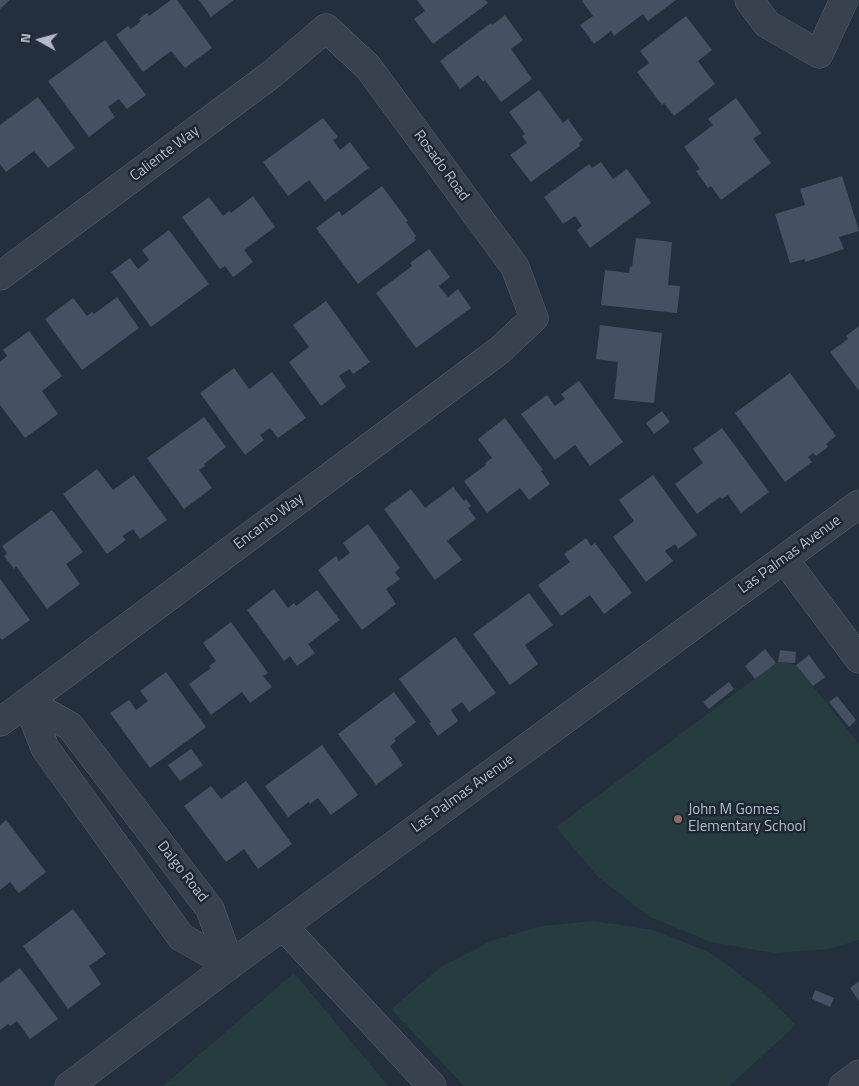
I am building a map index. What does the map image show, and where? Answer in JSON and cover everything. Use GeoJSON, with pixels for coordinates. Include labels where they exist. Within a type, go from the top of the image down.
{"type":"FeatureCollection","features":[{"type":"Feature","properties":{"kind":"street"},"geometry":{"type":"LineString","coordinates":[[749,0],[767,24],[819,54],[844,0]]}},
{"type":"Feature","properties":{"kind":"street","name":"Caliente Way"},"geometry":{"type":"LineString","coordinates":[[0,276],[272,74],[326,28]]}},
{"type":"Feature","properties":{"kind":"street","name":"Rosado Road"},"geometry":{"type":"LineString","coordinates":[[326,28],[368,66],[516,267],[534,318]]}},
{"type":"Feature","properties":{"kind":"street","name":"Encanto Way"},"geometry":{"type":"LineString","coordinates":[[0,722],[500,350],[534,318]]}},
{"type":"Feature","properties":{"kind":"street","name":"Las Palmas Avenue"},"geometry":{"type":"LineString","coordinates":[[69,1086],[230,965],[859,504]]}},
{"type":"Feature","properties":{"kind":"street"},"geometry":{"type":"LineString","coordinates":[[784,559],[859,659]]}},
{"type":"Feature","properties":{"kind":"street"},"geometry":{"type":"LineString","coordinates":[[27,702],[45,748],[181,937],[230,965]]}},
{"type":"Feature","properties":{"kind":"street","name":"Dalgo Road"},"geometry":{"type":"LineString","coordinates":[[27,702],[70,726],[210,909],[230,965]]}},
{"type":"Feature","properties":{"kind":"street"},"geometry":{"type":"LineString","coordinates":[[283,926],[432,1086]]}},
{"type":"Feature","properties":{"kind":"street"},"geometry":{"type":"LineString","coordinates":[[843,1086],[859,1074]]}},
{"type":"Feature","properties":{"kind":"green space"},"geometry":{"type":"Polygon","coordinates":[[[777,662],[796,665],[859,744],[859,940],[829,949],[774,953],[711,942],[650,917],[598,877],[556,827],[777,662]]]}},
{"type":"Feature","properties":{"kind":"green space"},"geometry":{"type":"Polygon","coordinates":[[[594,921],[653,930],[709,952],[757,987],[796,1025],[729,1086],[464,1086],[391,1009],[441,967],[491,941],[541,926],[594,921]]]}},
{"type":"Feature","properties":{"kind":"green space"},"geometry":{"type":"Polygon","coordinates":[[[294,973],[388,1086],[163,1086],[294,973]]]}},
{"type":"Feature","properties":{"kind":"building"},"geometry":{"type":"Polygon","coordinates":[[[0,0],[10,0],[0,9],[0,0]]]}},
{"type":"Feature","properties":{"kind":"building"},"geometry":{"type":"Polygon","coordinates":[[[171,0],[177,0],[212,48],[185,68],[171,51],[143,72],[116,35],[128,26],[131,29],[147,13],[149,16],[171,0]]]}},
{"type":"Feature","properties":{"kind":"building"},"geometry":{"type":"Polygon","coordinates":[[[199,0],[234,0],[211,17],[199,0]]]}},
{"type":"Feature","properties":{"kind":"building"},"geometry":{"type":"Polygon","coordinates":[[[417,0],[485,0],[488,3],[433,44],[414,19],[425,11],[417,0]]]}},
{"type":"Feature","properties":{"kind":"building"},"geometry":{"type":"Polygon","coordinates":[[[583,0],[676,0],[648,21],[643,14],[614,36],[611,31],[594,44],[580,25],[593,16],[583,0]]]}},
{"type":"Feature","properties":{"kind":"building"},"geometry":{"type":"Polygon","coordinates":[[[505,15],[523,40],[511,49],[532,79],[501,102],[485,80],[483,82],[478,75],[460,89],[440,61],[491,23],[492,25],[505,15]]]}},
{"type":"Feature","properties":{"kind":"building"},"geometry":{"type":"Polygon","coordinates":[[[686,16],[712,50],[698,61],[715,84],[674,116],[664,103],[662,105],[637,72],[649,63],[640,51],[686,16]]]}},
{"type":"Feature","properties":{"kind":"building"},"geometry":{"type":"Polygon","coordinates":[[[105,40],[146,95],[127,109],[119,99],[108,107],[115,117],[89,137],[48,81],[105,40]]]}},
{"type":"Feature","properties":{"kind":"building"},"geometry":{"type":"Polygon","coordinates":[[[539,90],[563,123],[568,119],[583,140],[579,143],[580,146],[531,182],[510,155],[527,143],[522,136],[525,134],[509,112],[539,90]]]}},
{"type":"Feature","properties":{"kind":"building"},"geometry":{"type":"Polygon","coordinates":[[[38,97],[75,148],[48,168],[34,151],[6,172],[0,164],[0,125],[38,97]]]}},
{"type":"Feature","properties":{"kind":"building"},"geometry":{"type":"Polygon","coordinates":[[[736,98],[761,133],[753,139],[771,163],[721,200],[711,186],[708,188],[696,171],[700,169],[684,147],[713,125],[708,119],[736,98]]]}},
{"type":"Feature","properties":{"kind":"building"},"geometry":{"type":"Polygon","coordinates":[[[323,118],[338,137],[333,140],[340,150],[350,142],[369,168],[325,201],[309,180],[288,196],[263,162],[323,118]]]}},
{"type":"Feature","properties":{"kind":"building"},"geometry":{"type":"Polygon","coordinates":[[[601,162],[613,179],[627,169],[651,203],[590,248],[577,230],[582,226],[575,216],[563,224],[544,197],[589,164],[592,168],[601,162]]]}},
{"type":"Feature","properties":{"kind":"building"},"geometry":{"type":"Polygon","coordinates":[[[842,176],[859,231],[839,237],[844,249],[805,262],[805,259],[790,263],[775,214],[805,205],[800,189],[842,176]]]}},
{"type":"Feature","properties":{"kind":"building"},"geometry":{"type":"Polygon","coordinates":[[[382,186],[408,221],[406,222],[416,236],[414,238],[416,240],[358,284],[316,228],[339,211],[342,216],[382,186]]]}},
{"type":"Feature","properties":{"kind":"building"},"geometry":{"type":"Polygon","coordinates":[[[253,196],[275,227],[244,250],[253,262],[233,277],[225,266],[220,269],[182,217],[209,197],[223,216],[229,211],[231,213],[253,196]]]}},
{"type":"Feature","properties":{"kind":"building"},"geometry":{"type":"Polygon","coordinates":[[[169,230],[209,284],[151,327],[111,272],[130,258],[138,269],[149,260],[142,250],[169,230]]]}},
{"type":"Feature","properties":{"kind":"building"},"geometry":{"type":"Polygon","coordinates":[[[636,238],[672,242],[668,285],[680,286],[677,313],[601,305],[605,270],[629,273],[630,266],[632,267],[636,238]]]}},
{"type":"Feature","properties":{"kind":"building"},"geometry":{"type":"Polygon","coordinates":[[[429,249],[450,277],[439,286],[448,297],[458,289],[471,308],[416,348],[376,293],[412,266],[410,263],[429,249]]]}},
{"type":"Feature","properties":{"kind":"building"},"geometry":{"type":"Polygon","coordinates":[[[117,297],[139,328],[82,370],[45,319],[73,298],[87,316],[92,312],[94,314],[117,297]]]}},
{"type":"Feature","properties":{"kind":"building"},"geometry":{"type":"Polygon","coordinates":[[[326,301],[370,362],[353,374],[349,369],[339,376],[346,387],[321,406],[289,362],[309,347],[293,325],[326,301]]]}},
{"type":"Feature","properties":{"kind":"building"},"geometry":{"type":"Polygon","coordinates":[[[600,325],[662,333],[654,403],[614,399],[618,362],[596,359],[600,325]]]}},
{"type":"Feature","properties":{"kind":"building"},"geometry":{"type":"Polygon","coordinates":[[[859,326],[859,391],[830,352],[848,339],[846,336],[859,326]]]}},
{"type":"Feature","properties":{"kind":"building"},"geometry":{"type":"Polygon","coordinates":[[[29,331],[62,376],[42,391],[58,414],[25,438],[0,405],[0,362],[7,356],[3,350],[29,331]]]}},
{"type":"Feature","properties":{"kind":"building"},"geometry":{"type":"Polygon","coordinates":[[[234,368],[249,389],[272,372],[306,418],[278,438],[270,428],[260,435],[264,440],[245,455],[200,393],[234,368]]]}},
{"type":"Feature","properties":{"kind":"building"},"geometry":{"type":"Polygon","coordinates":[[[790,373],[836,436],[826,444],[828,447],[816,456],[813,453],[808,457],[812,462],[785,482],[735,413],[790,373]]]}},
{"type":"Feature","properties":{"kind":"building"},"geometry":{"type":"Polygon","coordinates":[[[579,381],[623,442],[590,466],[575,445],[555,460],[521,414],[547,395],[555,406],[565,399],[561,394],[579,381]]]}},
{"type":"Feature","properties":{"kind":"building"},"geometry":{"type":"Polygon","coordinates":[[[662,411],[670,422],[654,434],[646,423],[662,411]]]}},
{"type":"Feature","properties":{"kind":"building"},"geometry":{"type":"Polygon","coordinates":[[[204,417],[226,447],[199,470],[212,488],[184,509],[147,458],[204,417]]]}},
{"type":"Feature","properties":{"kind":"building"},"geometry":{"type":"Polygon","coordinates":[[[505,418],[543,470],[541,471],[550,484],[529,500],[520,488],[487,513],[464,481],[486,465],[485,463],[492,458],[478,439],[505,418]]]}},
{"type":"Feature","properties":{"kind":"building"},"geometry":{"type":"Polygon","coordinates":[[[722,428],[769,492],[741,513],[728,495],[722,499],[720,497],[697,514],[675,484],[703,463],[693,449],[722,428]]]}},
{"type":"Feature","properties":{"kind":"building"},"geometry":{"type":"Polygon","coordinates":[[[97,469],[113,490],[134,475],[167,520],[140,539],[133,529],[122,536],[126,540],[107,554],[63,494],[97,469]]]}},
{"type":"Feature","properties":{"kind":"building"},"geometry":{"type":"Polygon","coordinates":[[[653,475],[697,535],[678,549],[675,544],[665,551],[673,561],[646,582],[613,537],[634,521],[619,500],[653,475]]]}},
{"type":"Feature","properties":{"kind":"building"},"geometry":{"type":"Polygon","coordinates":[[[453,487],[464,501],[466,499],[471,506],[468,508],[476,519],[447,541],[462,560],[435,580],[384,509],[411,489],[425,508],[453,487]]]}},
{"type":"Feature","properties":{"kind":"building"},"geometry":{"type":"Polygon","coordinates":[[[52,510],[83,552],[66,564],[80,584],[47,609],[16,566],[14,569],[4,556],[7,553],[2,546],[52,510]]]}},
{"type":"Feature","properties":{"kind":"building"},"geometry":{"type":"Polygon","coordinates":[[[368,524],[400,568],[395,572],[400,579],[386,589],[396,604],[362,630],[318,570],[336,556],[339,561],[350,553],[343,543],[368,524]]]}},
{"type":"Feature","properties":{"kind":"building"},"geometry":{"type":"Polygon","coordinates":[[[586,538],[591,546],[595,543],[632,593],[604,614],[590,595],[561,616],[538,585],[570,562],[564,554],[586,538]]]}},
{"type":"Feature","properties":{"kind":"building"},"geometry":{"type":"Polygon","coordinates":[[[0,579],[30,620],[2,640],[0,638],[0,579]]]}},
{"type":"Feature","properties":{"kind":"building"},"geometry":{"type":"Polygon","coordinates":[[[274,589],[288,608],[294,603],[296,606],[317,590],[340,620],[308,644],[315,653],[297,666],[290,656],[284,661],[247,610],[274,589]]]}},
{"type":"Feature","properties":{"kind":"building"},"geometry":{"type":"Polygon","coordinates":[[[529,593],[553,625],[525,645],[538,664],[510,685],[473,634],[529,593]]]}},
{"type":"Feature","properties":{"kind":"building"},"geometry":{"type":"Polygon","coordinates":[[[231,622],[268,673],[263,676],[272,687],[250,703],[242,692],[211,715],[189,684],[211,668],[209,666],[216,661],[203,643],[231,622]]]}},
{"type":"Feature","properties":{"kind":"building"},"geometry":{"type":"Polygon","coordinates":[[[455,637],[496,693],[469,712],[462,702],[451,710],[458,721],[438,736],[429,723],[431,722],[399,679],[455,637]]]}},
{"type":"Feature","properties":{"kind":"building"},"geometry":{"type":"Polygon","coordinates":[[[765,649],[776,663],[755,679],[745,666],[765,649]]]}},
{"type":"Feature","properties":{"kind":"building"},"geometry":{"type":"Polygon","coordinates":[[[780,650],[796,652],[795,663],[778,662],[780,650]]]}},
{"type":"Feature","properties":{"kind":"building"},"geometry":{"type":"Polygon","coordinates":[[[809,655],[825,677],[813,686],[796,665],[809,655]]]}},
{"type":"Feature","properties":{"kind":"building"},"geometry":{"type":"Polygon","coordinates":[[[166,672],[206,727],[150,768],[110,713],[129,700],[136,710],[148,701],[140,691],[166,672]]]}},
{"type":"Feature","properties":{"kind":"building"},"geometry":{"type":"Polygon","coordinates":[[[729,682],[734,689],[709,709],[703,702],[729,682]]]}},
{"type":"Feature","properties":{"kind":"building"},"geometry":{"type":"Polygon","coordinates":[[[394,692],[416,722],[394,739],[396,741],[390,746],[403,765],[376,785],[338,734],[394,692]]]}},
{"type":"Feature","properties":{"kind":"building"},"geometry":{"type":"Polygon","coordinates":[[[837,696],[856,720],[849,727],[829,702],[837,696]]]}},
{"type":"Feature","properties":{"kind":"building"},"geometry":{"type":"Polygon","coordinates":[[[322,745],[358,795],[331,815],[318,798],[288,817],[265,786],[322,745]]]}},
{"type":"Feature","properties":{"kind":"building"},"geometry":{"type":"Polygon","coordinates":[[[191,749],[203,765],[180,781],[168,765],[191,749]]]}},
{"type":"Feature","properties":{"kind":"building"},"geometry":{"type":"Polygon","coordinates":[[[246,781],[292,844],[258,869],[244,849],[226,862],[184,806],[211,786],[221,799],[246,781]]]}},
{"type":"Feature","properties":{"kind":"building"},"geometry":{"type":"Polygon","coordinates":[[[6,820],[46,872],[19,893],[10,882],[0,890],[0,825],[6,820]]]}},
{"type":"Feature","properties":{"kind":"building"},"geometry":{"type":"Polygon","coordinates":[[[73,909],[106,954],[89,966],[101,984],[68,1009],[23,946],[73,909]]]}},
{"type":"Feature","properties":{"kind":"building"},"geometry":{"type":"Polygon","coordinates":[[[20,968],[58,1019],[30,1039],[17,1021],[10,1026],[8,1024],[0,1030],[0,983],[20,968]]]}},
{"type":"Feature","properties":{"kind":"building"},"geometry":{"type":"Polygon","coordinates":[[[859,981],[859,1001],[850,988],[859,981]]]}},
{"type":"Feature","properties":{"kind":"building"},"geometry":{"type":"Polygon","coordinates":[[[815,990],[834,998],[830,1007],[812,999],[815,990]]]}},
{"type":"Feature","properties":{"kind":"place","name":"John M Gomes Elementary School"},"geometry":{"type":"Point","coordinates":[678,819]}}]}
